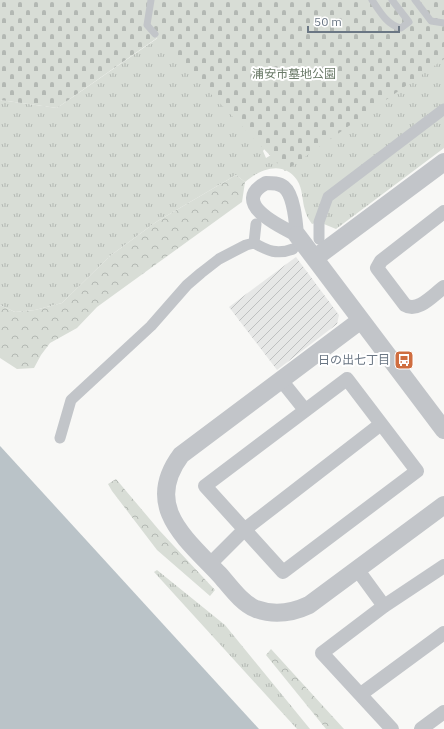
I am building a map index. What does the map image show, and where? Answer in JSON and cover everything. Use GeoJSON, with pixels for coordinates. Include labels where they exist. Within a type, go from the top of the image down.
{"type":"FeatureCollection","features":[{"type":"Feature","properties":{"kind":"street"},"geometry":{"type":"LineString","coordinates":[[319,239],[319,222],[328,197],[444,110]]}},
{"type":"Feature","properties":{"kind":"street"},"geometry":{"type":"LineString","coordinates":[[316,258],[444,162]]}},
{"type":"Feature","properties":{"kind":"street"},"geometry":{"type":"LineString","coordinates":[[444,212],[380,261],[378,268],[405,305],[409,307],[418,307],[444,287]]}},
{"type":"Feature","properties":{"kind":"street"},"geometry":{"type":"LineString","coordinates":[[254,243],[256,224]]}},
{"type":"Feature","properties":{"kind":"street"},"geometry":{"type":"LineString","coordinates":[[60,438],[71,400],[152,326],[187,285],[201,272],[219,259],[246,245],[254,243],[269,252],[283,252],[295,242],[316,258],[444,430]]}},
{"type":"Feature","properties":{"kind":"street"},"geometry":{"type":"LineString","coordinates":[[361,320],[185,451],[171,469],[165,496],[170,516],[183,536],[246,603],[254,608],[276,613],[298,610],[309,605],[444,505]]}},
{"type":"Feature","properties":{"kind":"street"},"geometry":{"type":"LineString","coordinates":[[347,379],[381,424],[417,471],[283,572],[205,486],[347,379]]}},
{"type":"Feature","properties":{"kind":"street"},"geometry":{"type":"LineString","coordinates":[[281,380],[305,410]]}},
{"type":"Feature","properties":{"kind":"street"},"geometry":{"type":"LineString","coordinates":[[210,564],[244,530],[381,424]]}},
{"type":"Feature","properties":{"kind":"street"},"geometry":{"type":"LineString","coordinates":[[392,729],[322,653],[384,606],[444,566]]}},
{"type":"Feature","properties":{"kind":"street"},"geometry":{"type":"LineString","coordinates":[[357,569],[384,606]]}},
{"type":"Feature","properties":{"kind":"street"},"geometry":{"type":"LineString","coordinates":[[360,694],[444,633]]}},
{"type":"Feature","properties":{"kind":"street"},"geometry":{"type":"LineString","coordinates":[[421,729],[444,712]]}},
{"type":"Feature","properties":{"kind":"lane"},"geometry":{"type":"LineString","coordinates":[[151,0],[147,25],[155,34]]}},
{"type":"Feature","properties":{"kind":"lane"},"geometry":{"type":"LineString","coordinates":[[372,0],[387,21],[394,26],[401,28],[409,22],[392,0]]}},
{"type":"Feature","properties":{"kind":"lane"},"geometry":{"type":"LineString","coordinates":[[415,0],[431,21],[444,23]]}},
{"type":"Feature","properties":{"kind":"shaded area"},"geometry":{"type":"Polygon","coordinates":[[[296,257],[339,315],[337,324],[277,370],[229,307],[296,257]]]}},
{"type":"Feature","properties":{"kind":"shaded area"},"geometry":{"type":"Polygon","coordinates":[[[0,446],[1,447],[259,729],[0,729],[0,446]]]}},
{"type":"Feature","properties":{"kind":"green space","name":"浦安市墓地公園"},"geometry":{"type":"Polygon","coordinates":[[[0,0],[444,0],[444,59],[285,171],[157,38],[57,108],[0,100],[0,0]]]}},
{"type":"Feature","properties":{"kind":"green space"},"geometry":{"type":"Polygon","coordinates":[[[162,35],[269,142],[263,151],[266,158],[444,52],[444,148],[336,229],[319,222],[312,224],[305,212],[301,191],[297,180],[285,170],[278,168],[264,170],[257,173],[245,182],[236,175],[156,222],[110,256],[62,303],[35,310],[15,312],[0,305],[0,100],[57,108],[162,35]]]}},
{"type":"Feature","properties":{"kind":"green space"},"geometry":{"type":"Polygon","coordinates":[[[236,175],[245,182],[242,202],[97,307],[77,328],[50,343],[34,368],[17,369],[0,358],[0,305],[15,312],[35,310],[62,303],[110,256],[156,222],[236,175]]]}},
{"type":"Feature","properties":{"kind":"green space"},"geometry":{"type":"Polygon","coordinates":[[[116,479],[159,530],[215,590],[210,596],[157,550],[112,491],[108,484],[116,479]]]}},
{"type":"Feature","properties":{"kind":"green space"},"geometry":{"type":"Polygon","coordinates":[[[157,570],[225,625],[310,729],[297,729],[154,572],[157,570]]]}},
{"type":"Feature","properties":{"kind":"green space"},"geometry":{"type":"Polygon","coordinates":[[[271,649],[344,729],[326,729],[266,655],[271,649]]]}},
{"type":"Feature","properties":{"kind":"place","name":"日の出七丁目"},"geometry":{"type":"Point","coordinates":[404,360]}}]}
